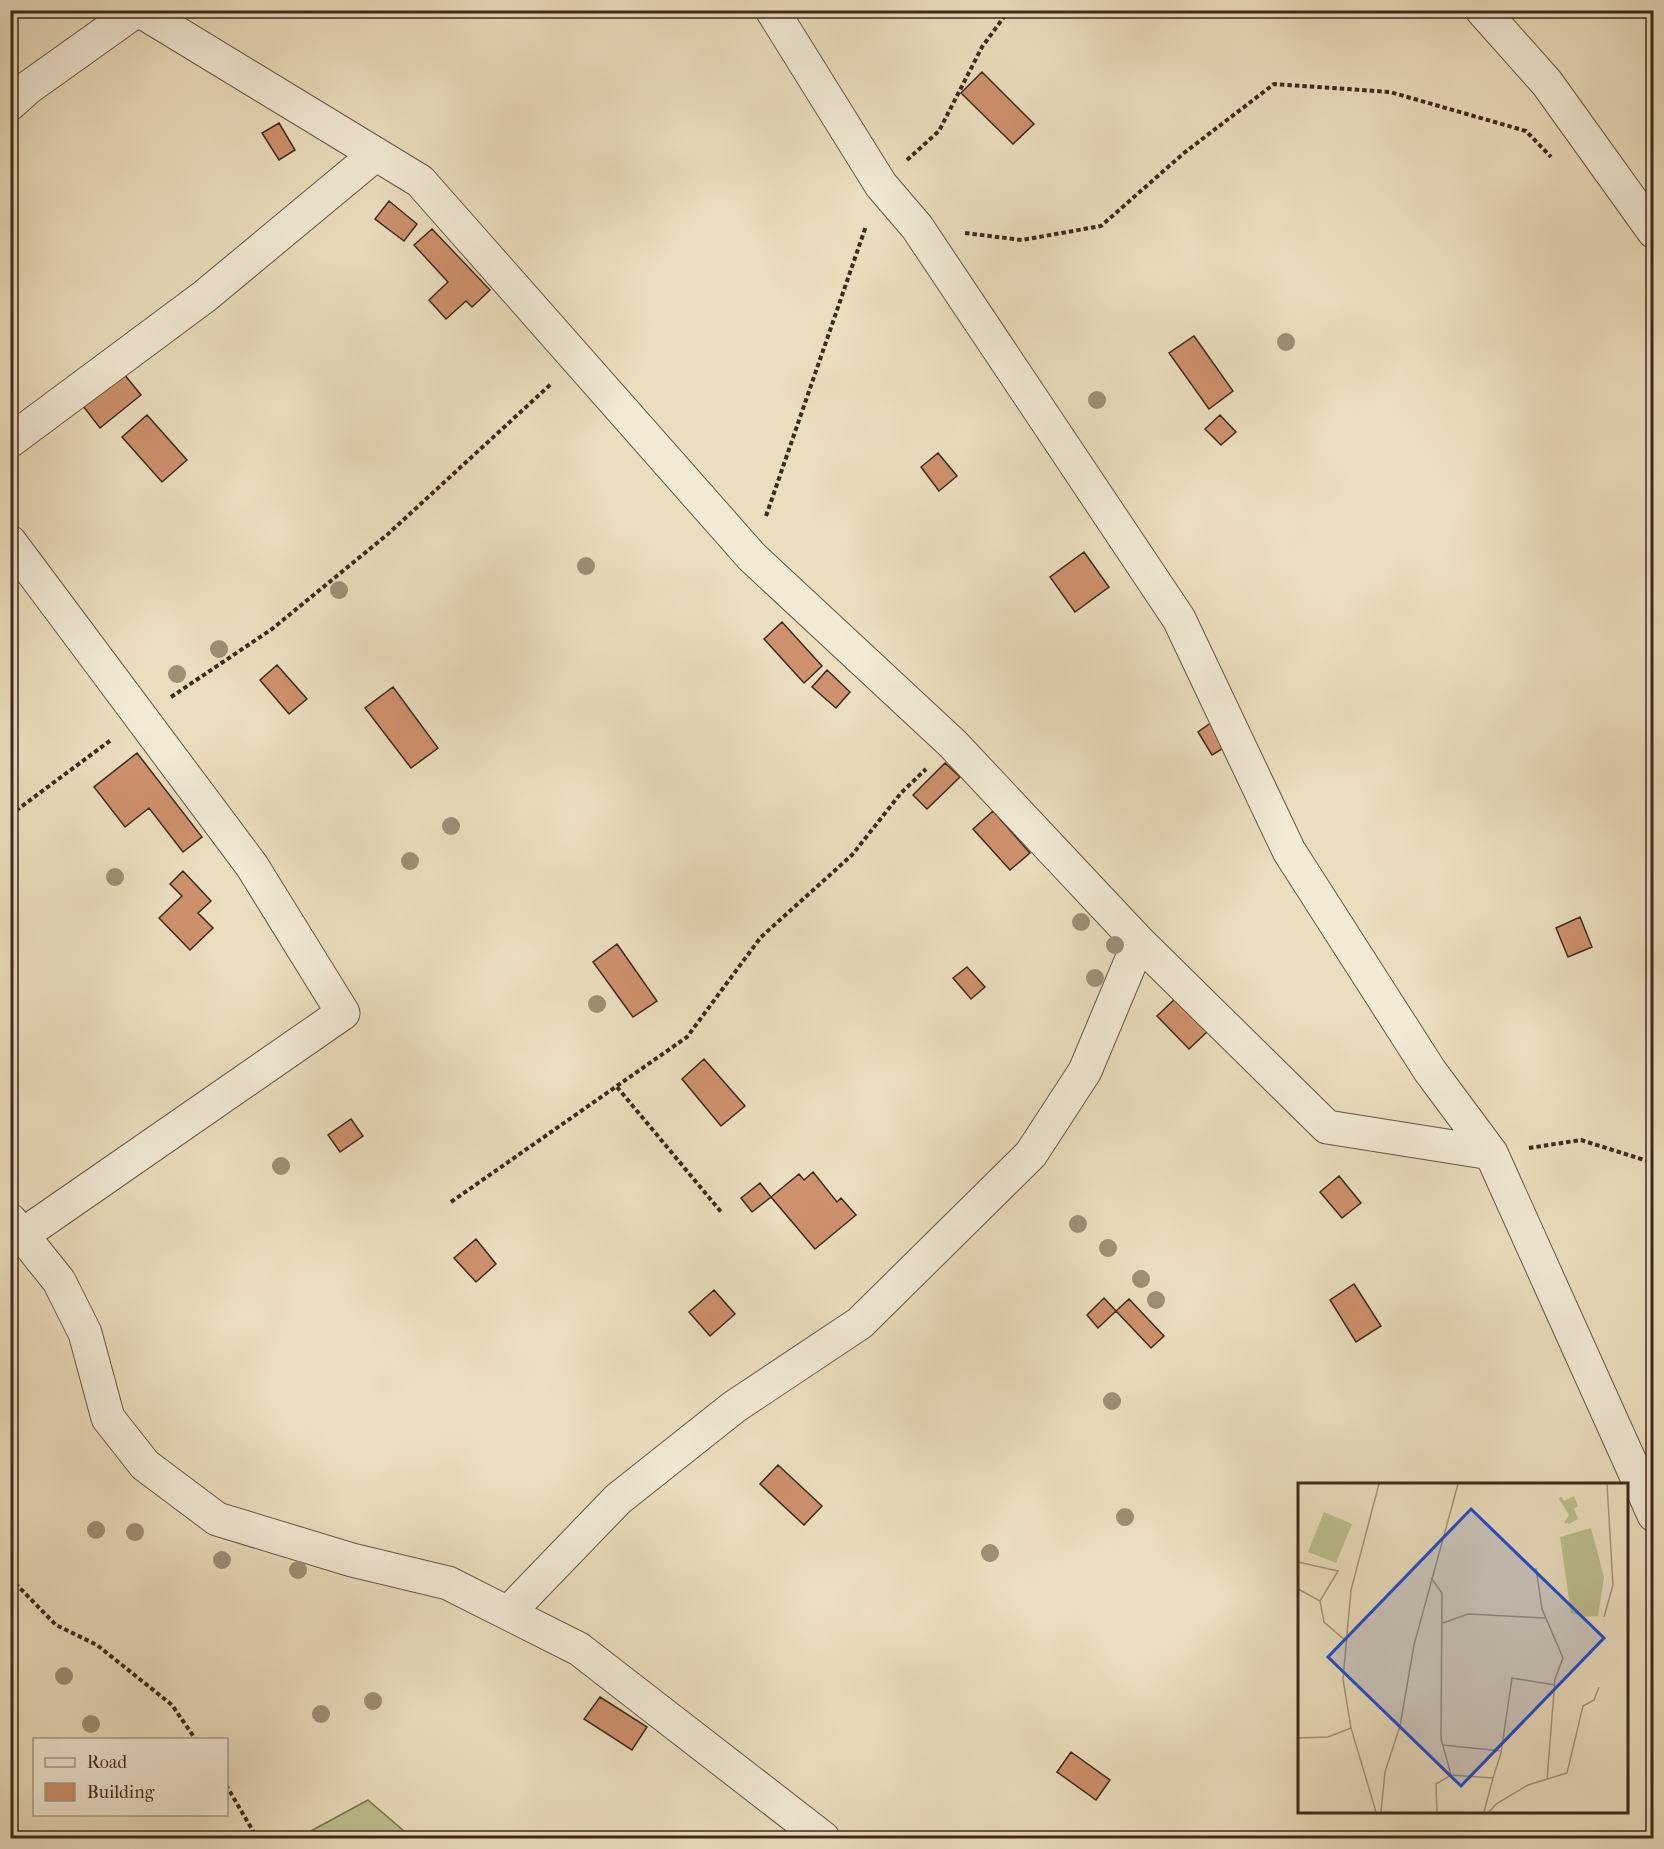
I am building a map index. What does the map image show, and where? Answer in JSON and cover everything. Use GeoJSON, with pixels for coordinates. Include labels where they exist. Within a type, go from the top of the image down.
{"type":"FeatureCollection","features":[{"type":"Feature","properties":{"kind":"street"},"geometry":{"type":"LineString","coordinates":[[10,104],[29,87],[138,10],[420,181],[752,557],[953,744],[1139,942],[1327,1127],[1491,1153]]}},
{"type":"Feature","properties":{"kind":"street"},"geometry":{"type":"LineString","coordinates":[[772,10],[881,185],[917,227],[1179,619],[1289,851],[1430,1071],[1491,1153],[1653,1515]]}},
{"type":"Feature","properties":{"kind":"street"},"geometry":{"type":"LineString","coordinates":[[1482,10],[1547,82],[1651,225]]}},
{"type":"Feature","properties":{"kind":"street"},"geometry":{"type":"LineString","coordinates":[[10,441],[206,296],[376,154]]}},
{"type":"Feature","properties":{"kind":"street"},"geometry":{"type":"LineString","coordinates":[[10,542],[252,866],[343,1013],[17,1227],[59,1281],[85,1333],[108,1418],[145,1465],[217,1519],[352,1560],[448,1583],[579,1649],[823,1839]]}},
{"type":"Feature","properties":{"kind":"street"},"geometry":{"type":"LineString","coordinates":[[508,1613],[618,1499],[734,1407],[860,1323],[1031,1154],[1085,1071],[1139,942]]}},
{"type":"Feature","properties":{"kind":"path"},"geometry":{"type":"LineString","coordinates":[[752,557],[881,185],[939,131],[982,47],[1009,10]]}},
{"type":"Feature","properties":{"kind":"path"},"geometry":{"type":"LineString","coordinates":[[917,227],[1022,240],[1101,226],[1184,153],[1274,84],[1390,92],[1526,131],[1557,163]]}},
{"type":"Feature","properties":{"kind":"path"},"geometry":{"type":"LineString","coordinates":[[10,815],[141,717],[272,629],[388,534],[577,359]]}},
{"type":"Feature","properties":{"kind":"path"},"geometry":{"type":"LineString","coordinates":[[451,1202],[687,1037],[761,937],[852,855],[901,793],[953,744]]}},
{"type":"Feature","properties":{"kind":"path"},"geometry":{"type":"LineString","coordinates":[[617,1087],[722,1214]]}},
{"type":"Feature","properties":{"kind":"path"},"geometry":{"type":"LineString","coordinates":[[1491,1153],[1581,1140],[1653,1163]]}},
{"type":"Feature","properties":{"kind":"path"},"geometry":{"type":"LineString","coordinates":[[10,1578],[56,1625],[97,1645],[172,1705],[195,1738]]}},
{"type":"Feature","properties":{"kind":"path"},"geometry":{"type":"LineString","coordinates":[[228,1788],[253,1831],[248,1839]]}},
{"type":"Feature","properties":{"kind":"green space"},"geometry":{"type":"Polygon","coordinates":[[[368,1800],[412,1838],[298,1838],[368,1800]]]}},
{"type":"Feature","properties":{"kind":"building"},"geometry":{"type":"Polygon","coordinates":[[[982,72],[1034,124],[1013,144],[961,93],[982,72]]]}},
{"type":"Feature","properties":{"kind":"building"},"geometry":{"type":"Polygon","coordinates":[[[279,123],[295,150],[279,160],[262,133],[279,123]]]}},
{"type":"Feature","properties":{"kind":"building"},"geometry":{"type":"Polygon","coordinates":[[[389,201],[417,224],[404,241],[375,219],[389,201]]]}},
{"type":"Feature","properties":{"kind":"building"},"geometry":{"type":"Polygon","coordinates":[[[432,229],[490,290],[472,307],[466,301],[446,319],[429,300],[448,282],[414,245],[432,229]]]}},
{"type":"Feature","properties":{"kind":"building"},"geometry":{"type":"Polygon","coordinates":[[[1194,336],[1233,391],[1209,409],[1169,353],[1194,336]]]}},
{"type":"Feature","properties":{"kind":"building"},"geometry":{"type":"Polygon","coordinates":[[[124,374],[141,395],[100,428],[83,406],[124,374]]]}},
{"type":"Feature","properties":{"kind":"building"},"geometry":{"type":"Polygon","coordinates":[[[147,415],[187,460],[162,482],[122,437],[147,415]]]}},
{"type":"Feature","properties":{"kind":"building"},"geometry":{"type":"Polygon","coordinates":[[[1220,415],[1236,432],[1221,445],[1205,429],[1220,415]]]}},
{"type":"Feature","properties":{"kind":"building"},"geometry":{"type":"Polygon","coordinates":[[[938,453],[957,476],[939,491],[921,467],[938,453]]]}},
{"type":"Feature","properties":{"kind":"building"},"geometry":{"type":"Polygon","coordinates":[[[1084,552],[1109,587],[1075,612],[1050,577],[1084,552]]]}},
{"type":"Feature","properties":{"kind":"building"},"geometry":{"type":"Polygon","coordinates":[[[782,622],[822,666],[804,683],[764,639],[782,622]]]}},
{"type":"Feature","properties":{"kind":"building"},"geometry":{"type":"Polygon","coordinates":[[[277,665],[307,699],[289,714],[260,680],[277,665]]]}},
{"type":"Feature","properties":{"kind":"building"},"geometry":{"type":"Polygon","coordinates":[[[827,670],[850,692],[836,708],[812,687],[827,670]]]}},
{"type":"Feature","properties":{"kind":"building"},"geometry":{"type":"Polygon","coordinates":[[[393,687],[438,748],[411,768],[365,708],[393,687]]]}},
{"type":"Feature","properties":{"kind":"building"},"geometry":{"type":"Polygon","coordinates":[[[1212,722],[1227,746],[1212,755],[1198,732],[1212,722]]]}},
{"type":"Feature","properties":{"kind":"building"},"geometry":{"type":"Polygon","coordinates":[[[137,753],[202,837],[183,852],[149,808],[125,827],[94,787],[137,753]]]}},
{"type":"Feature","properties":{"kind":"building"},"geometry":{"type":"Polygon","coordinates":[[[945,763],[960,777],[927,809],[913,795],[945,763]]]}},
{"type":"Feature","properties":{"kind":"building"},"geometry":{"type":"Polygon","coordinates":[[[993,811],[1030,853],[1010,870],[973,829],[993,811]]]}},
{"type":"Feature","properties":{"kind":"building"},"geometry":{"type":"Polygon","coordinates":[[[183,871],[211,901],[198,913],[213,928],[190,950],[159,918],[182,896],[170,884],[183,871]]]}},
{"type":"Feature","properties":{"kind":"building"},"geometry":{"type":"Polygon","coordinates":[[[1580,917],[1592,947],[1568,957],[1556,928],[1580,917]]]}},
{"type":"Feature","properties":{"kind":"building"},"geometry":{"type":"Polygon","coordinates":[[[617,944],[657,1001],[633,1017],[593,962],[617,944]]]}},
{"type":"Feature","properties":{"kind":"building"},"geometry":{"type":"Polygon","coordinates":[[[967,967],[985,987],[971,999],[953,978],[967,967]]]}},
{"type":"Feature","properties":{"kind":"building"},"geometry":{"type":"Polygon","coordinates":[[[1178,996],[1210,1029],[1189,1049],[1157,1016],[1178,996]]]}},
{"type":"Feature","properties":{"kind":"building"},"geometry":{"type":"Polygon","coordinates":[[[704,1059],[745,1106],[721,1126],[682,1079],[704,1059]]]}},
{"type":"Feature","properties":{"kind":"building"},"geometry":{"type":"Polygon","coordinates":[[[351,1119],[363,1136],[340,1152],[328,1135],[351,1119]]]}},
{"type":"Feature","properties":{"kind":"building"},"geometry":{"type":"Polygon","coordinates":[[[813,1172],[837,1202],[841,1198],[856,1215],[815,1249],[771,1197],[799,1174],[804,1180],[813,1172]]]}},
{"type":"Feature","properties":{"kind":"building"},"geometry":{"type":"Polygon","coordinates":[[[1339,1176],[1361,1203],[1342,1218],[1320,1192],[1339,1176]]]}},
{"type":"Feature","properties":{"kind":"building"},"geometry":{"type":"Polygon","coordinates":[[[760,1183],[771,1197],[752,1212],[741,1198],[760,1183]]]}},
{"type":"Feature","properties":{"kind":"building"},"geometry":{"type":"Polygon","coordinates":[[[476,1239],[496,1264],[476,1282],[454,1258],[476,1239]]]}},
{"type":"Feature","properties":{"kind":"building"},"geometry":{"type":"Polygon","coordinates":[[[1354,1284],[1381,1326],[1356,1342],[1330,1300],[1354,1284]]]}},
{"type":"Feature","properties":{"kind":"building"},"geometry":{"type":"Polygon","coordinates":[[[714,1290],[735,1314],[710,1336],[689,1312],[714,1290]]]}},
{"type":"Feature","properties":{"kind":"building"},"geometry":{"type":"Polygon","coordinates":[[[1104,1298],[1116,1311],[1098,1328],[1087,1315],[1104,1298]]]}},
{"type":"Feature","properties":{"kind":"building"},"geometry":{"type":"Polygon","coordinates":[[[1129,1299],[1164,1336],[1151,1348],[1116,1311],[1129,1299]]]}},
{"type":"Feature","properties":{"kind":"building"},"geometry":{"type":"Polygon","coordinates":[[[778,1465],[822,1506],[804,1525],[760,1484],[778,1465]]]}},
{"type":"Feature","properties":{"kind":"building"},"geometry":{"type":"Polygon","coordinates":[[[600,1697],[647,1727],[632,1750],[584,1719],[600,1697]]]}},
{"type":"Feature","properties":{"kind":"building"},"geometry":{"type":"Polygon","coordinates":[[[1071,1752],[1110,1780],[1096,1800],[1057,1772],[1071,1752]]]}}]}
